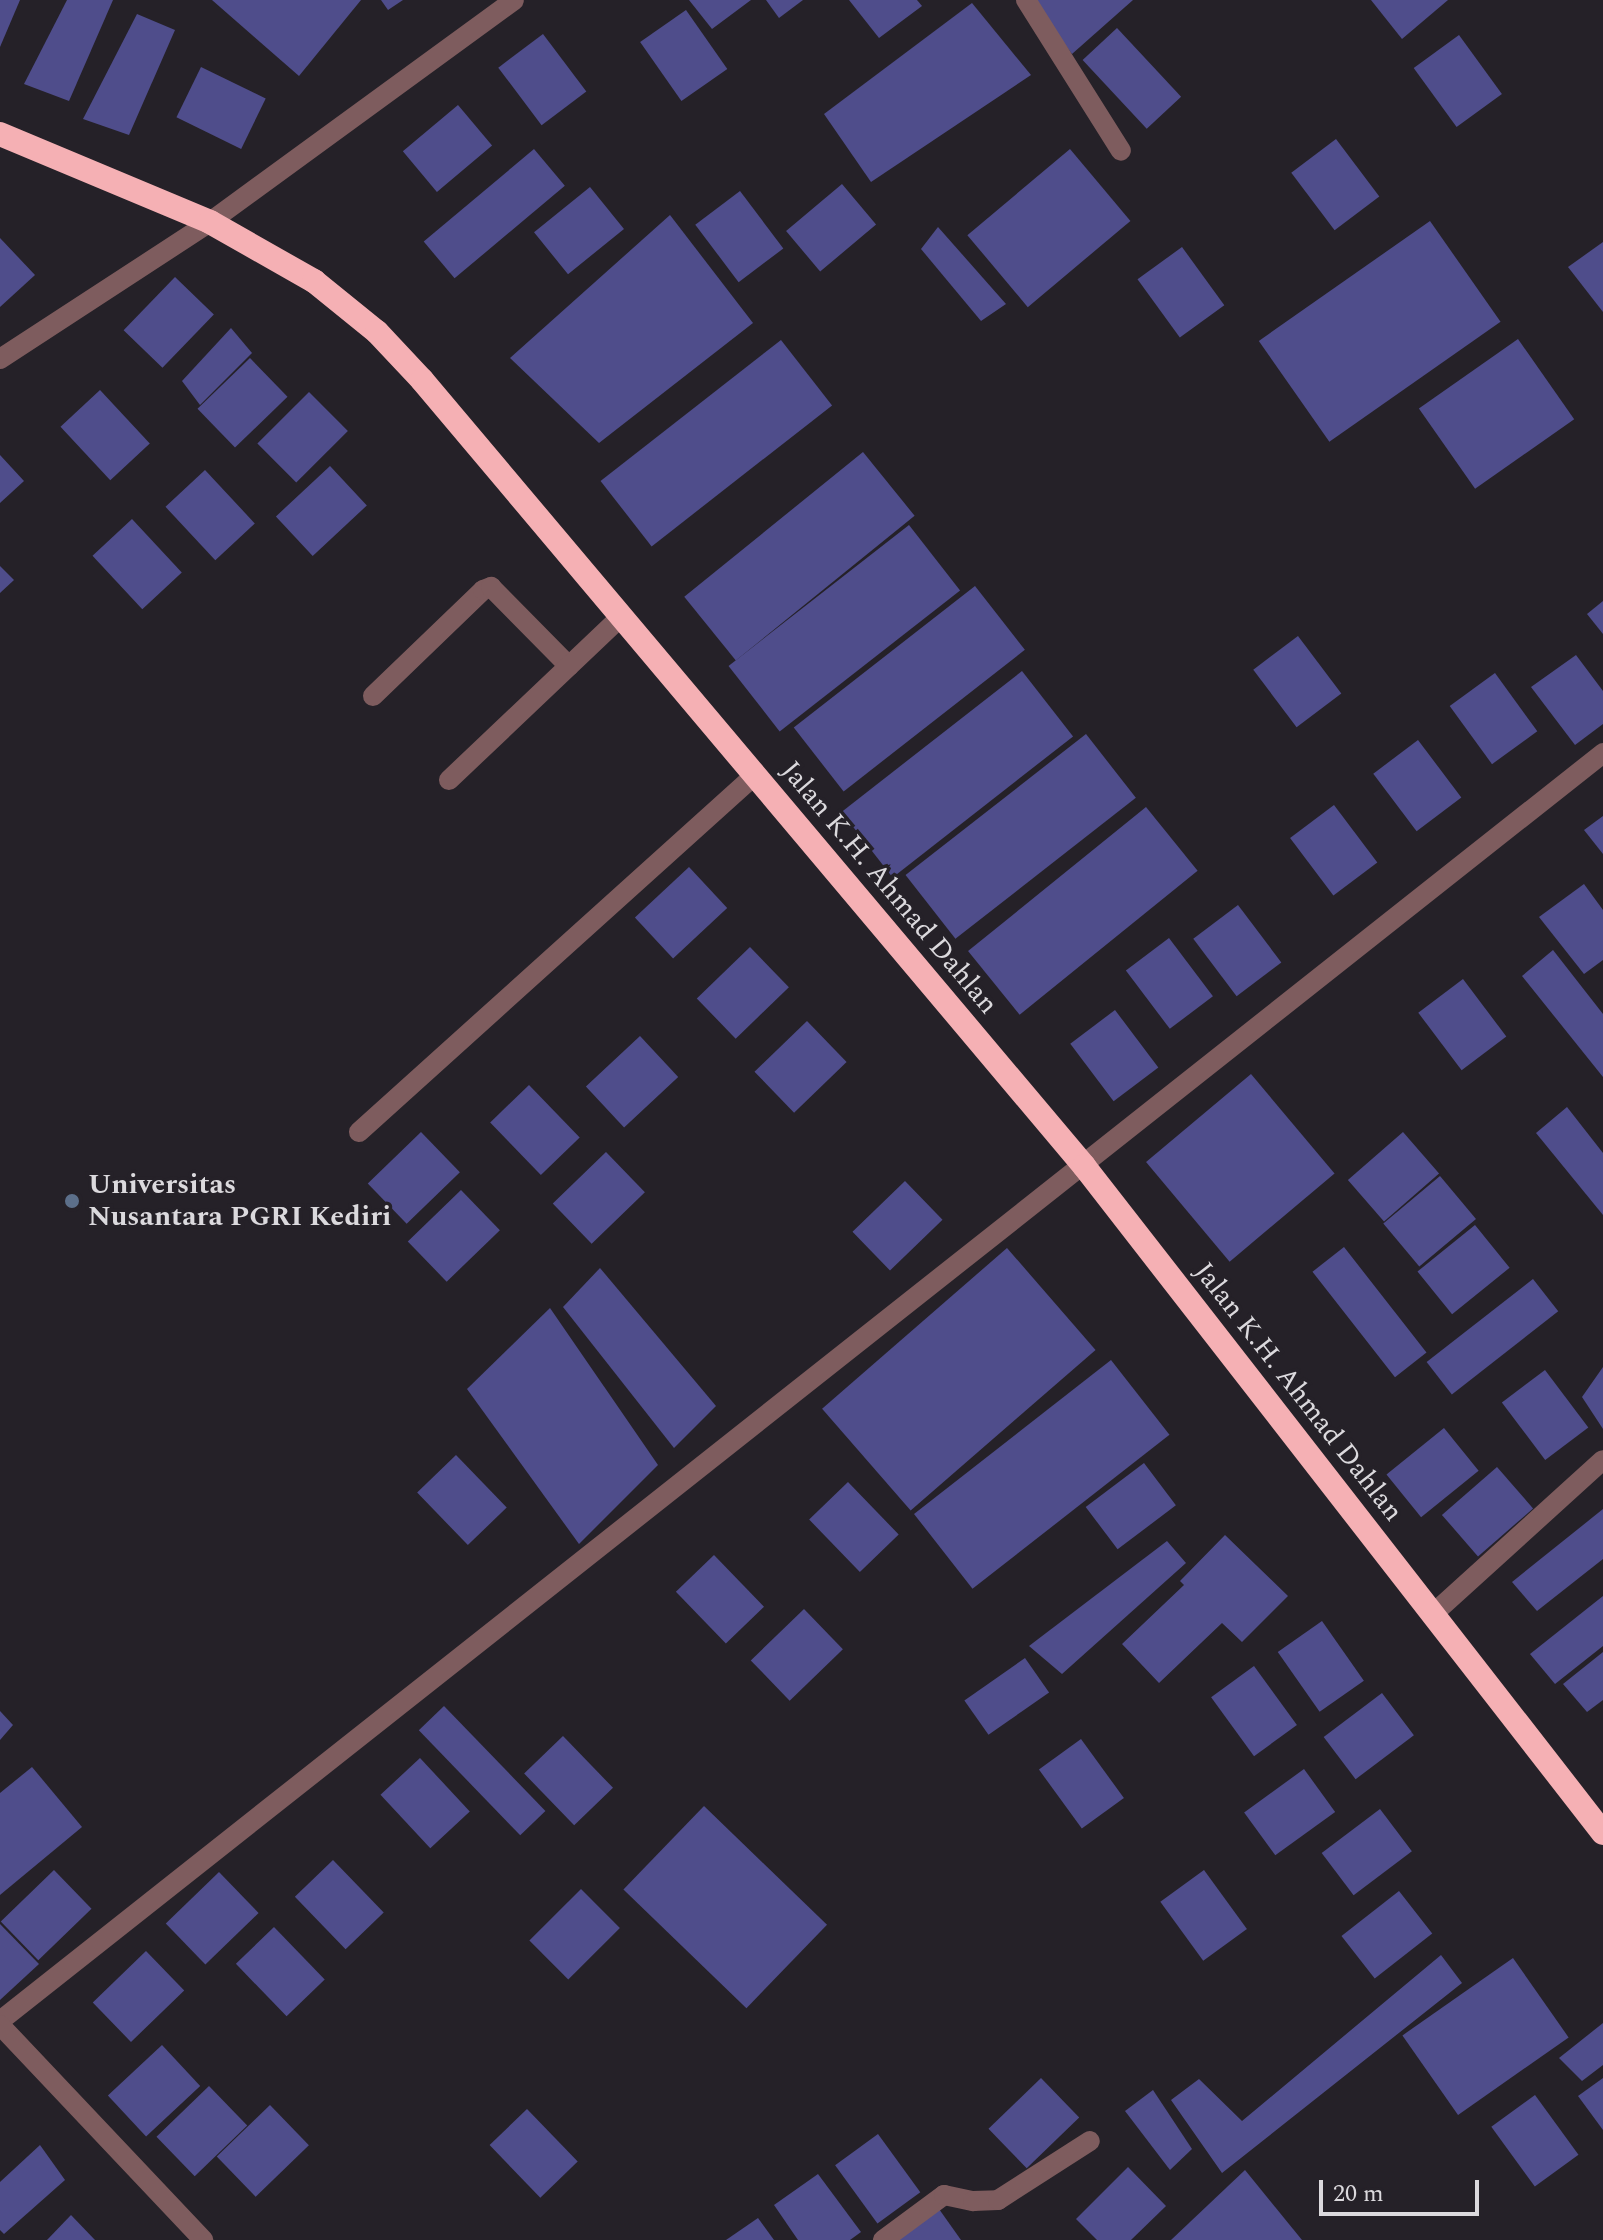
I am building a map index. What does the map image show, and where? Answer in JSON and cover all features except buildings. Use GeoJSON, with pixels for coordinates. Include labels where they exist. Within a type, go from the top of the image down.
{"type":"FeatureCollection","features":[{"type":"Feature","properties":{"kind":"highway","name":"Jalan K.H. Ahmad Dahlan"},"geometry":{"type":"LineString","coordinates":[[0,134],[210,222],[314,281],[377,332],[422,380],[1084,1166],[1603,1833]]}},
{"type":"Feature","properties":{"kind":"street"},"geometry":{"type":"LineString","coordinates":[[0,359],[210,222],[514,0]]}},
{"type":"Feature","properties":{"kind":"street"},"geometry":{"type":"LineString","coordinates":[[1026,0],[1121,151]]}},
{"type":"Feature","properties":{"kind":"street"},"geometry":{"type":"LineString","coordinates":[[373,696],[483,590],[491,587],[569,666]]}},
{"type":"Feature","properties":{"kind":"street"},"geometry":{"type":"LineString","coordinates":[[449,780],[621,617]]}},
{"type":"Feature","properties":{"kind":"street"},"geometry":{"type":"LineString","coordinates":[[203,2240],[0,2023],[1603,753]]}},
{"type":"Feature","properties":{"kind":"street"},"geometry":{"type":"LineString","coordinates":[[359,1132],[755,775]]}},
{"type":"Feature","properties":{"kind":"street"},"geometry":{"type":"LineString","coordinates":[[1433,1614],[1603,1460]]}},
{"type":"Feature","properties":{"kind":"street"},"geometry":{"type":"LineString","coordinates":[[883,2240],[944,2195],[973,2201],[998,2200],[1090,2141]]}},
{"type":"Feature","properties":{"kind":"place","name":"Universitas Nusantara PGRI Kediri"},"geometry":{"type":"Point","coordinates":[72,1201]}}]}
